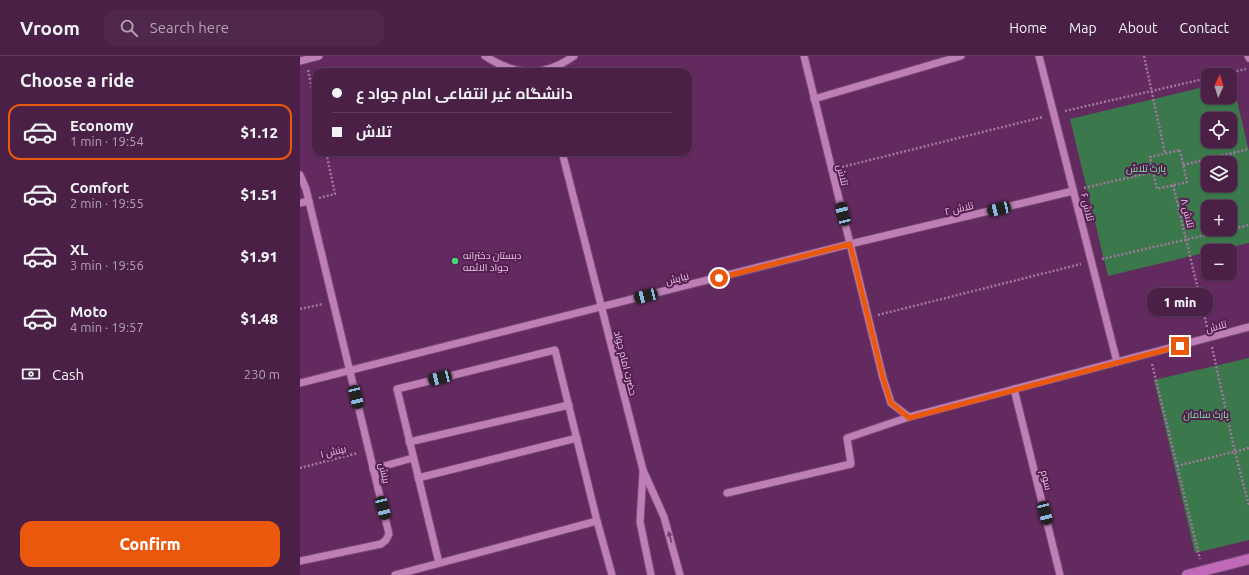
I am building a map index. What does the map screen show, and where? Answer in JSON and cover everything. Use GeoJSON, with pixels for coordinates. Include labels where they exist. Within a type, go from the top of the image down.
{"type":"FeatureCollection","features":[{"type":"Feature","properties":{"kind":"main road"},"geometry":{"type":"LineString","coordinates":[[1187,575],[1249,559]]}},
{"type":"Feature","properties":{"kind":"street"},"geometry":{"type":"LineString","coordinates":[[303,60],[319,56]]}},
{"type":"Feature","properties":{"kind":"street"},"geometry":{"type":"LineString","coordinates":[[485,56],[499,66],[507,68]]}},
{"type":"Feature","properties":{"kind":"street"},"geometry":{"type":"LineString","coordinates":[[553,68],[562,65],[574,56]]}},
{"type":"Feature","properties":{"kind":"street","name":"تلاش"},"geometry":{"type":"LineString","coordinates":[[804,56],[883,378],[891,403],[909,418],[1249,327]]}},
{"type":"Feature","properties":{"kind":"street"},"geometry":{"type":"LineString","coordinates":[[814,99],[961,56]]}},
{"type":"Feature","properties":{"kind":"street","name":"تلاش ۶"},"geometry":{"type":"LineString","coordinates":[[1039,56],[1117,362]]}},
{"type":"Feature","properties":{"kind":"street","name":"حضرت امام جواد"},"geometry":{"type":"LineString","coordinates":[[563,156],[643,470],[664,517],[680,575]]}},
{"type":"Feature","properties":{"kind":"street","name":"بینش"},"geometry":{"type":"LineString","coordinates":[[300,175],[309,201],[389,534],[386,540],[381,544],[300,561]]}},
{"type":"Feature","properties":{"kind":"street","name":"تلاش ۲"},"geometry":{"type":"LineString","coordinates":[[850,244],[1073,191]]}},
{"type":"Feature","properties":{"kind":"street"},"geometry":{"type":"LineString","coordinates":[[300,203],[309,201]]}},
{"type":"Feature","properties":{"kind":"street","name":"نیایش"},"geometry":{"type":"LineString","coordinates":[[602,307],[850,244]]}},
{"type":"Feature","properties":{"kind":"street"},"geometry":{"type":"LineString","coordinates":[[300,383],[602,307]]}},
{"type":"Feature","properties":{"kind":"street"},"geometry":{"type":"LineString","coordinates":[[439,563],[397,389],[556,350],[597,521],[612,575]]}},
{"type":"Feature","properties":{"kind":"street","name":"سوم"},"geometry":{"type":"LineString","coordinates":[[1014,389],[1060,575]]}},
{"type":"Feature","properties":{"kind":"street"},"geometry":{"type":"LineString","coordinates":[[409,442],[569,405]]}},
{"type":"Feature","properties":{"kind":"street"},"geometry":{"type":"LineString","coordinates":[[727,493],[851,464],[847,438],[909,418]]}},
{"type":"Feature","properties":{"kind":"street"},"geometry":{"type":"LineString","coordinates":[[418,478],[577,438]]}},
{"type":"Feature","properties":{"kind":"street"},"geometry":{"type":"LineString","coordinates":[[373,469],[413,458]]}},
{"type":"Feature","properties":{"kind":"street"},"geometry":{"type":"LineString","coordinates":[[643,470],[640,522],[651,575]]}},
{"type":"Feature","properties":{"kind":"street"},"geometry":{"type":"LineString","coordinates":[[395,575],[597,521]]}},
{"type":"Feature","properties":{"kind":"path"},"geometry":{"type":"LineString","coordinates":[[1144,56],[1165,153]]}},
{"type":"Feature","properties":{"kind":"path"},"geometry":{"type":"LineString","coordinates":[[303,60],[312,92]]}},
{"type":"Feature","properties":{"kind":"path"},"geometry":{"type":"LineString","coordinates":[[1237,71],[1249,68]]}},
{"type":"Feature","properties":{"kind":"path"},"geometry":{"type":"LineString","coordinates":[[832,169],[1201,80]]}},
{"type":"Feature","properties":{"kind":"path"},"geometry":{"type":"LineString","coordinates":[[1183,165],[1249,149]]}},
{"type":"Feature","properties":{"kind":"path"},"geometry":{"type":"LineString","coordinates":[[1180,150],[1187,182],[1157,189],[1150,157],[1165,153],[1180,150]]}},
{"type":"Feature","properties":{"kind":"path"},"geometry":{"type":"LineString","coordinates":[[309,201],[335,194],[327,156]]}},
{"type":"Feature","properties":{"kind":"path"},"geometry":{"type":"LineString","coordinates":[[1073,191],[1153,172]]}},
{"type":"Feature","properties":{"kind":"path","name":"تلاش ۸"},"geometry":{"type":"LineString","coordinates":[[1173,185],[1249,506]]}},
{"type":"Feature","properties":{"kind":"path"},"geometry":{"type":"LineString","coordinates":[[868,317],[1249,225]]}},
{"type":"Feature","properties":{"kind":"path"},"geometry":{"type":"LineString","coordinates":[[300,309],[333,302]]}},
{"type":"Feature","properties":{"kind":"path"},"geometry":{"type":"LineString","coordinates":[[1150,354],[1203,571]]}},
{"type":"Feature","properties":{"kind":"path"},"geometry":{"type":"LineString","coordinates":[[1177,466],[1249,448]]}},
{"type":"Feature","properties":{"kind":"path","name":"بینش ۱"},"geometry":{"type":"LineString","coordinates":[[300,468],[369,451]]}},
{"type":"Feature","properties":{"kind":"green space","name":"پارک تلاش"},"geometry":{"type":"Polygon","coordinates":[[[1201,88],[1201,104],[1237,104],[1237,101],[1249,151],[1249,243],[1237,246],[1237,244],[1201,244],[1201,254],[1108,276],[1070,119],[1201,88]]]}},
{"type":"Feature","properties":{"kind":"green space","name":"پارک سامان"},"geometry":{"type":"Polygon","coordinates":[[[1249,358],[1249,540],[1195,553],[1154,380],[1249,358]]]}},
{"type":"Feature","properties":{"kind":"place","name":"دبستان دخترانه جواد الائمه"},"geometry":{"type":"Point","coordinates":[455,261]}},
{"type":"Feature","properties":{"kind":"route"},"geometry":{"type":"LineString","coordinates":[[719,278],[850,244],[883,378],[891,403],[909,418],[1180,346]]}}]}
